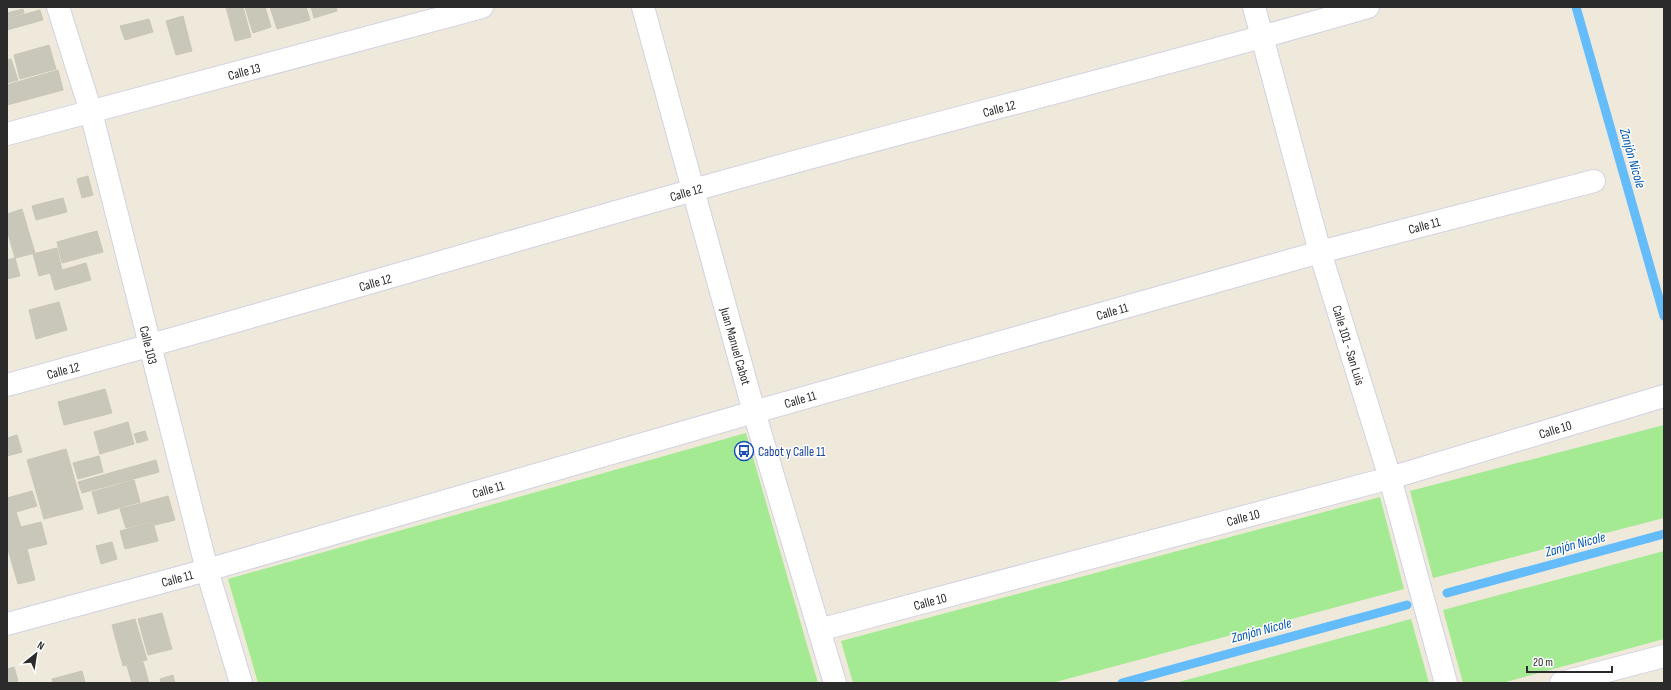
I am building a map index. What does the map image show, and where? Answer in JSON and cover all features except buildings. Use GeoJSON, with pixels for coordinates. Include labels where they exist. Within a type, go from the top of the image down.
{"type":"FeatureCollection","features":[{"type":"Feature","properties":{"kind":"street","name":"Calle 103"},"geometry":{"type":"LineString","coordinates":[[58,7],[91,112],[207,570],[241,683]]}},
{"type":"Feature","properties":{"kind":"street","name":"Calle 13"},"geometry":{"type":"LineString","coordinates":[[7,134],[482,7]]}},
{"type":"Feature","properties":{"kind":"street","name":"Juan Manuel Cabot"},"geometry":{"type":"LineString","coordinates":[[643,7],[754,412],[835,683]]}},
{"type":"Feature","properties":{"kind":"street","name":"Calle 101 - San Luis"},"geometry":{"type":"LineString","coordinates":[[1254,7],[1320,252],[1390,478],[1446,683]]}},
{"type":"Feature","properties":{"kind":"street","name":"Calle 12"},"geometry":{"type":"LineString","coordinates":[[7,385],[150,347],[692,190],[1262,38],[1368,7]]}},
{"type":"Feature","properties":{"kind":"street","name":"Calle 11"},"geometry":{"type":"LineString","coordinates":[[7,624],[207,570],[754,412],[1320,252],[1594,181]]}},
{"type":"Feature","properties":{"kind":"street","name":"Calle 10"},"geometry":{"type":"LineString","coordinates":[[819,630],[1390,478],[1664,396]]}},
{"type":"Feature","properties":{"kind":"street"},"geometry":{"type":"LineString","coordinates":[[1561,683],[1664,656]]}},
{"type":"Feature","properties":{"kind":"green space"},"geometry":{"type":"Polygon","coordinates":[[[1664,425],[1664,518],[1433,578],[1410,491],[1664,425]]]}},
{"type":"Feature","properties":{"kind":"green space"},"geometry":{"type":"Polygon","coordinates":[[[746,433],[818,683],[258,683],[228,579],[746,433]]]}},
{"type":"Feature","properties":{"kind":"green space"},"geometry":{"type":"Polygon","coordinates":[[[1380,497],[1404,589],[1052,683],[853,683],[841,641],[1380,497]]]}},
{"type":"Feature","properties":{"kind":"green space"},"geometry":{"type":"Polygon","coordinates":[[[1664,551],[1664,639],[1502,683],[1463,683],[1443,610],[1664,551]]]}},
{"type":"Feature","properties":{"kind":"green space"},"geometry":{"type":"Polygon","coordinates":[[[1411,619],[1429,683],[1175,683],[1411,619]]]}},
{"type":"Feature","properties":{"kind":"waterway","name":"Zanjón Nicole"},"geometry":{"type":"LineString","coordinates":[[1576,7],[1664,316]]}},
{"type":"Feature","properties":{"kind":"waterway","name":"Zanjón Nicole"},"geometry":{"type":"LineString","coordinates":[[1447,593],[1664,534]]}},
{"type":"Feature","properties":{"kind":"waterway","name":"Zanjón Nicole"},"geometry":{"type":"LineString","coordinates":[[1122,683],[1407,605]]}},
{"type":"Feature","properties":{"kind":"place","name":"Cabot y Calle 11"},"geometry":{"type":"Point","coordinates":[744,451]}}]}
